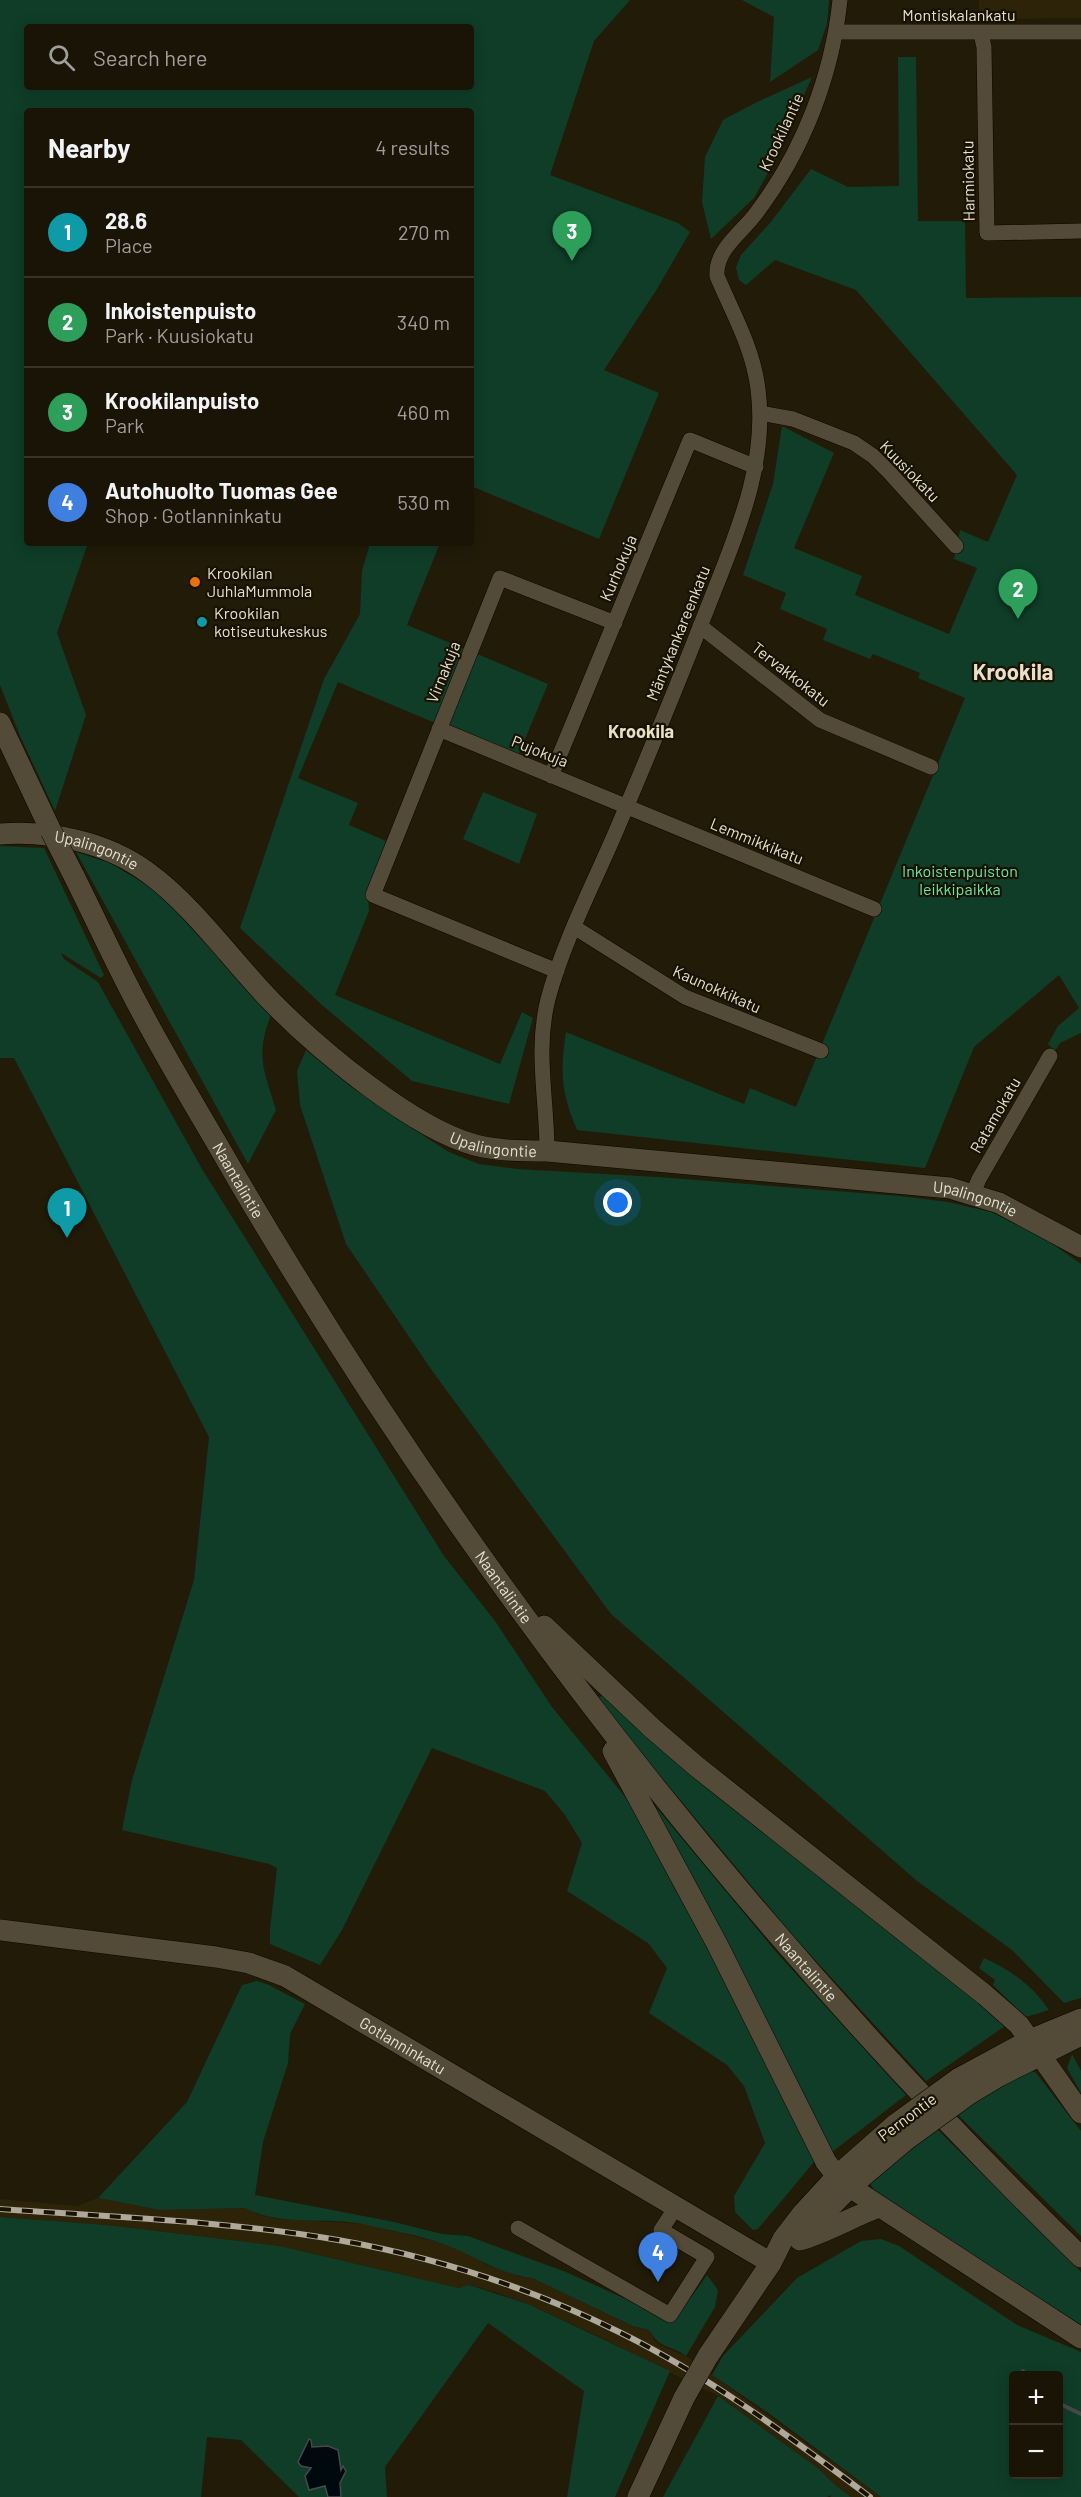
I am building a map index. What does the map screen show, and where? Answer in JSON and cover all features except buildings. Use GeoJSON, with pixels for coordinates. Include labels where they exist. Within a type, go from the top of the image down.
{"type":"FeatureCollection","features":[{"type":"Feature","properties":{"kind":"main road","name":"Naantalintie"},"geometry":{"type":"LineString","coordinates":[[0,723],[33,795],[144,1016],[286,1261],[410,1453],[505,1589],[588,1702],[736,1888],[955,2132],[1081,2257]]}},
{"type":"Feature","properties":{"kind":"main road","name":"Upalingontie"},"geometry":{"type":"LineString","coordinates":[[0,834],[23,833],[69,838],[133,863],[177,897],[287,1017],[387,1099],[439,1130],[475,1145],[950,1188],[973,1193],[1025,1215],[1081,1247]]}},
{"type":"Feature","properties":{"kind":"main road"},"geometry":{"type":"LineString","coordinates":[[505,1589],[652,1729],[739,1801],[985,1995],[1019,2025],[1081,2113]]}},
{"type":"Feature","properties":{"kind":"main road"},"geometry":{"type":"LineString","coordinates":[[588,1702],[717,1944],[826,2162],[843,2182],[879,2207],[1081,2338]]}},
{"type":"Feature","properties":{"kind":"main road","name":"Gotlanninkatu"},"geometry":{"type":"LineString","coordinates":[[0,1930],[216,1957],[249,1963],[285,1976],[771,2263]]}},
{"type":"Feature","properties":{"kind":"main road","name":"Pernontie"},"geometry":{"type":"LineString","coordinates":[[638,2497],[684,2398],[708,2356],[771,2263],[790,2230],[902,2132],[964,2086],[1036,2047],[1081,2019]]}},
{"type":"Feature","properties":{"kind":"main road","name":"Pernontie"},"geometry":{"type":"LineString","coordinates":[[1036,2047],[1081,2035]]}},
{"type":"Feature","properties":{"kind":"main road","name":"Pernontie"},"geometry":{"type":"LineString","coordinates":[[771,2263],[797,2241],[843,2182]]}},
{"type":"Feature","properties":{"kind":"main road"},"geometry":{"type":"LineString","coordinates":[[797,2241],[879,2207]]}},
{"type":"Feature","properties":{"kind":"street","name":"Krookilantie"},"geometry":{"type":"LineString","coordinates":[[718,261],[726,247],[755,216],[783,173],[813,111],[837,32],[840,0]]}},
{"type":"Feature","properties":{"kind":"street","name":"Montiskalankatu"},"geometry":{"type":"LineString","coordinates":[[837,32],[981,34],[1081,32]]}},
{"type":"Feature","properties":{"kind":"street","name":"Harmiokatu"},"geometry":{"type":"LineString","coordinates":[[981,34],[984,46],[987,233],[1081,231]]}},
{"type":"Feature","properties":{"kind":"street","name":"Mäntykankareenkatu"},"geometry":{"type":"LineString","coordinates":[[547,1151],[541,1068],[543,1023],[557,971],[725,563],[749,496],[756,467],[760,413],[753,361],[717,276],[718,261]]}},
{"type":"Feature","properties":{"kind":"street","name":"Kuusiokatu"},"geometry":{"type":"LineString","coordinates":[[760,413],[793,419],[854,443],[873,456],[956,546]]}},
{"type":"Feature","properties":{"kind":"street","name":"Kurhokuja"},"geometry":{"type":"LineString","coordinates":[[551,776],[690,440],[756,467]]}},
{"type":"Feature","properties":{"kind":"street","name":"Virnakuja"},"geometry":{"type":"LineString","coordinates":[[557,971],[373,895],[500,578],[615,623]]}},
{"type":"Feature","properties":{"kind":"street","name":"Tervakkokatu"},"geometry":{"type":"LineString","coordinates":[[700,626],[820,720],[931,767]]}},
{"type":"Feature","properties":{"kind":"street","name":"Pujokuja"},"geometry":{"type":"LineString","coordinates":[[439,729],[626,807]]}},
{"type":"Feature","properties":{"kind":"street","name":"Lemmikkikatu"},"geometry":{"type":"LineString","coordinates":[[626,807],[874,909]]}},
{"type":"Feature","properties":{"kind":"street","name":"Kaunokkikatu"},"geometry":{"type":"LineString","coordinates":[[574,927],[685,997],[820,1051]]}},
{"type":"Feature","properties":{"kind":"street","name":"Ratamokatu"},"geometry":{"type":"LineString","coordinates":[[973,1193],[1018,1108],[1050,1056]]}},
{"type":"Feature","properties":{"kind":"street"},"geometry":{"type":"LineString","coordinates":[[518,2228],[670,2315],[707,2257],[661,2230],[676,2206]]}},
{"type":"Feature","properties":{"kind":"shaded area"},"geometry":{"type":"Polygon","coordinates":[[[979,0],[1081,0],[1081,18],[979,19],[979,0]]]}},
{"type":"Feature","properties":{"kind":"shaded area"},"geometry":{"type":"Polygon","coordinates":[[[98,2198],[160,2210],[245,2208],[277,2219],[364,2224],[442,2243],[476,2257],[487,2265],[520,2277],[532,2278],[633,2326],[649,2330],[654,2340],[660,2345],[686,2356],[881,2497],[851,2497],[818,2468],[718,2396],[595,2335],[528,2304],[495,2292],[469,2285],[459,2288],[280,2246],[107,2225],[0,2217],[0,2199],[77,2206],[98,2198]]]}},
{"type":"Feature","properties":{"kind":"shaded area"},"geometry":{"type":"Polygon","coordinates":[[[309,2439],[312,2447],[328,2446],[338,2450],[341,2470],[343,2466],[346,2471],[340,2483],[341,2497],[328,2497],[325,2486],[309,2490],[305,2476],[311,2468],[301,2466],[298,2462],[309,2439]]]}},
{"type":"Feature","properties":{"kind":"green space"},"geometry":{"type":"Polygon","coordinates":[[[0,0],[630,0],[594,41],[550,175],[678,223],[690,232],[657,289],[604,370],[659,393],[599,539],[474,487],[474,108],[24,108],[24,546],[87,546],[57,633],[86,715],[55,811],[20,736],[0,685],[0,0]]]}},
{"type":"Feature","properties":{"kind":"green space"},"geometry":{"type":"Polygon","coordinates":[[[742,0],[829,0],[827,24],[818,50],[770,82],[774,17],[742,0]]]}},
{"type":"Feature","properties":{"kind":"green space","name":"Inkoistenpuiston leikkipaikka"},"geometry":{"type":"Polygon","coordinates":[[[898,57],[916,57],[918,221],[965,221],[966,298],[1081,297],[1081,1033],[1060,1043],[1055,1051],[1048,1044],[1058,1026],[1079,1008],[1059,975],[974,1047],[925,1168],[577,1130],[563,1082],[566,1032],[744,1104],[750,1088],[796,1107],[965,698],[918,678],[920,673],[873,654],[870,659],[823,640],[827,629],[780,609],[786,593],[743,575],[773,484],[782,426],[834,453],[794,548],[862,576],[855,595],[949,634],[977,568],[954,559],[960,530],[988,542],[1017,475],[856,290],[775,260],[746,285],[739,280],[736,267],[741,255],[770,223],[811,169],[848,187],[899,186],[898,57]]]}},
{"type":"Feature","properties":{"kind":"green space"},"geometry":{"type":"Polygon","coordinates":[[[812,77],[776,158],[754,198],[711,239],[702,202],[705,157],[723,120],[812,77]]]}},
{"type":"Feature","properties":{"kind":"green space"},"geometry":{"type":"Polygon","coordinates":[[[369,546],[439,546],[407,625],[465,649],[435,723],[338,682],[298,778],[358,803],[349,825],[386,841],[371,884],[369,911],[335,995],[500,1064],[522,1012],[533,1018],[509,1104],[412,1081],[322,1005],[240,928],[324,679],[360,614],[362,571],[369,546]]]}},
{"type":"Feature","properties":{"kind":"green space"},"geometry":{"type":"Polygon","coordinates":[[[475,653],[548,684],[518,756],[446,727],[475,653]]]}},
{"type":"Feature","properties":{"kind":"green space"},"geometry":{"type":"Polygon","coordinates":[[[483,792],[537,814],[519,864],[463,839],[483,792]]]}},
{"type":"Feature","properties":{"kind":"green space"},"geometry":{"type":"Polygon","coordinates":[[[0,846],[44,848],[104,975],[101,978],[61,953],[64,959],[98,982],[202,1169],[444,1556],[495,1621],[552,1707],[639,1814],[761,2051],[814,2162],[758,2229],[753,2230],[735,2212],[734,2196],[765,2143],[744,2086],[727,2065],[649,2013],[667,1968],[648,1943],[567,1891],[582,1843],[565,1815],[545,1791],[432,1748],[342,1930],[320,1965],[270,1944],[277,1868],[269,1864],[122,1830],[132,1780],[194,1580],[209,1437],[14,1058],[0,1058],[0,846]]]}},
{"type":"Feature","properties":{"kind":"green space"},"geometry":{"type":"Polygon","coordinates":[[[76,852],[110,863],[157,891],[271,1015],[262,1053],[265,1073],[276,1110],[248,1164],[76,852]]]}},
{"type":"Feature","properties":{"kind":"green space"},"geometry":{"type":"Polygon","coordinates":[[[306,1050],[350,1086],[402,1122],[449,1152],[479,1164],[518,1169],[658,1177],[900,1196],[948,1202],[991,1212],[1040,1235],[1081,1264],[1081,1998],[1064,2003],[1012,1950],[917,1881],[611,1614],[433,1372],[346,1244],[300,1105],[297,1071],[306,1050]]]}},
{"type":"Feature","properties":{"kind":"green space"},"geometry":{"type":"Polygon","coordinates":[[[606,1692],[925,1955],[1005,2026],[926,2081],[794,1937],[597,1700],[606,1692]]]}},
{"type":"Feature","properties":{"kind":"green space"},"geometry":{"type":"Polygon","coordinates":[[[655,1806],[777,1953],[906,2095],[832,2152],[653,1807],[655,1806]]]}},
{"type":"Feature","properties":{"kind":"green space"},"geometry":{"type":"Polygon","coordinates":[[[984,1958],[1020,1979],[1049,2010],[1026,2017],[993,1985],[995,1980],[979,1968],[984,1958]]]}},
{"type":"Feature","properties":{"kind":"green space"},"geometry":{"type":"Polygon","coordinates":[[[257,1981],[305,2004],[290,2034],[288,2063],[263,2142],[255,2195],[394,2222],[442,2234],[468,2236],[566,2272],[674,2321],[707,2275],[718,2290],[715,2307],[686,2356],[661,2344],[649,2330],[633,2326],[532,2278],[497,2269],[454,2248],[425,2238],[352,2223],[274,2218],[245,2208],[160,2210],[98,2198],[187,2102],[242,1985],[257,1981]]]}},
{"type":"Feature","properties":{"kind":"green space"},"geometry":{"type":"Polygon","coordinates":[[[1072,2054],[1081,2071],[1081,2093],[1067,2068],[1072,2054]]]}},
{"type":"Feature","properties":{"kind":"green space"},"geometry":{"type":"Polygon","coordinates":[[[1031,2070],[1036,2073],[1081,2131],[1081,2236],[955,2112],[1031,2070]]]}},
{"type":"Feature","properties":{"kind":"green space"},"geometry":{"type":"Polygon","coordinates":[[[935,2127],[1081,2272],[1081,2331],[875,2193],[869,2180],[935,2127]]]}},
{"type":"Feature","properties":{"kind":"green space"},"geometry":{"type":"Polygon","coordinates":[[[0,2217],[107,2225],[280,2246],[459,2288],[469,2285],[528,2304],[670,2371],[615,2497],[567,2497],[584,2391],[488,2323],[385,2467],[387,2497],[299,2497],[241,2440],[207,2437],[201,2497],[0,2497],[0,2217]]]}},
{"type":"Feature","properties":{"kind":"green space"},"geometry":{"type":"Polygon","coordinates":[[[881,2239],[899,2246],[1017,2325],[1081,2352],[1081,2497],[881,2497],[767,2412],[712,2375],[723,2356],[797,2278],[861,2241],[881,2239]]]}},
{"type":"Feature","properties":{"kind":"green space"},"geometry":{"type":"Polygon","coordinates":[[[718,2396],[818,2468],[851,2497],[831,2497],[830,2495],[827,2497],[663,2497],[718,2396]]]}},
{"type":"Feature","properties":{"kind":"waterway"},"geometry":{"type":"LineString","coordinates":[[1063,2405],[1081,2414]]}},
{"type":"Feature","properties":{"kind":"railway"},"geometry":{"type":"LineString","coordinates":[[0,2209],[254,2228],[374,2247],[481,2276],[551,2301],[652,2349],[748,2408],[870,2497]]}},
{"type":"Feature","properties":{"kind":"place","name":"Krookilanpuisto"},"geometry":{"type":"Point","coordinates":[572,261]}},
{"type":"Feature","properties":{"kind":"place","name":"Krookilan JuhlaMummola"},"geometry":{"type":"Point","coordinates":[195,582]}},
{"type":"Feature","properties":{"kind":"place","name":"Inkoistenpuisto"},"geometry":{"type":"Point","coordinates":[1018,619]}},
{"type":"Feature","properties":{"kind":"place","name":"Krookilan kotiseutukeskus"},"geometry":{"type":"Point","coordinates":[202,622]}},
{"type":"Feature","properties":{"kind":"place","name":"28.6"},"geometry":{"type":"Point","coordinates":[67,1238]}},
{"type":"Feature","properties":{"kind":"place","name":"Autohuolto Tuomas Gee"},"geometry":{"type":"Point","coordinates":[658,2282]}},
{"type":"Feature","properties":{"kind":"district","name":"Krookila"},"geometry":{"type":"Point","coordinates":[1013,672]}},
{"type":"Feature","properties":{"kind":"district","name":"Krookila"},"geometry":{"type":"Point","coordinates":[641,732]}}]}
